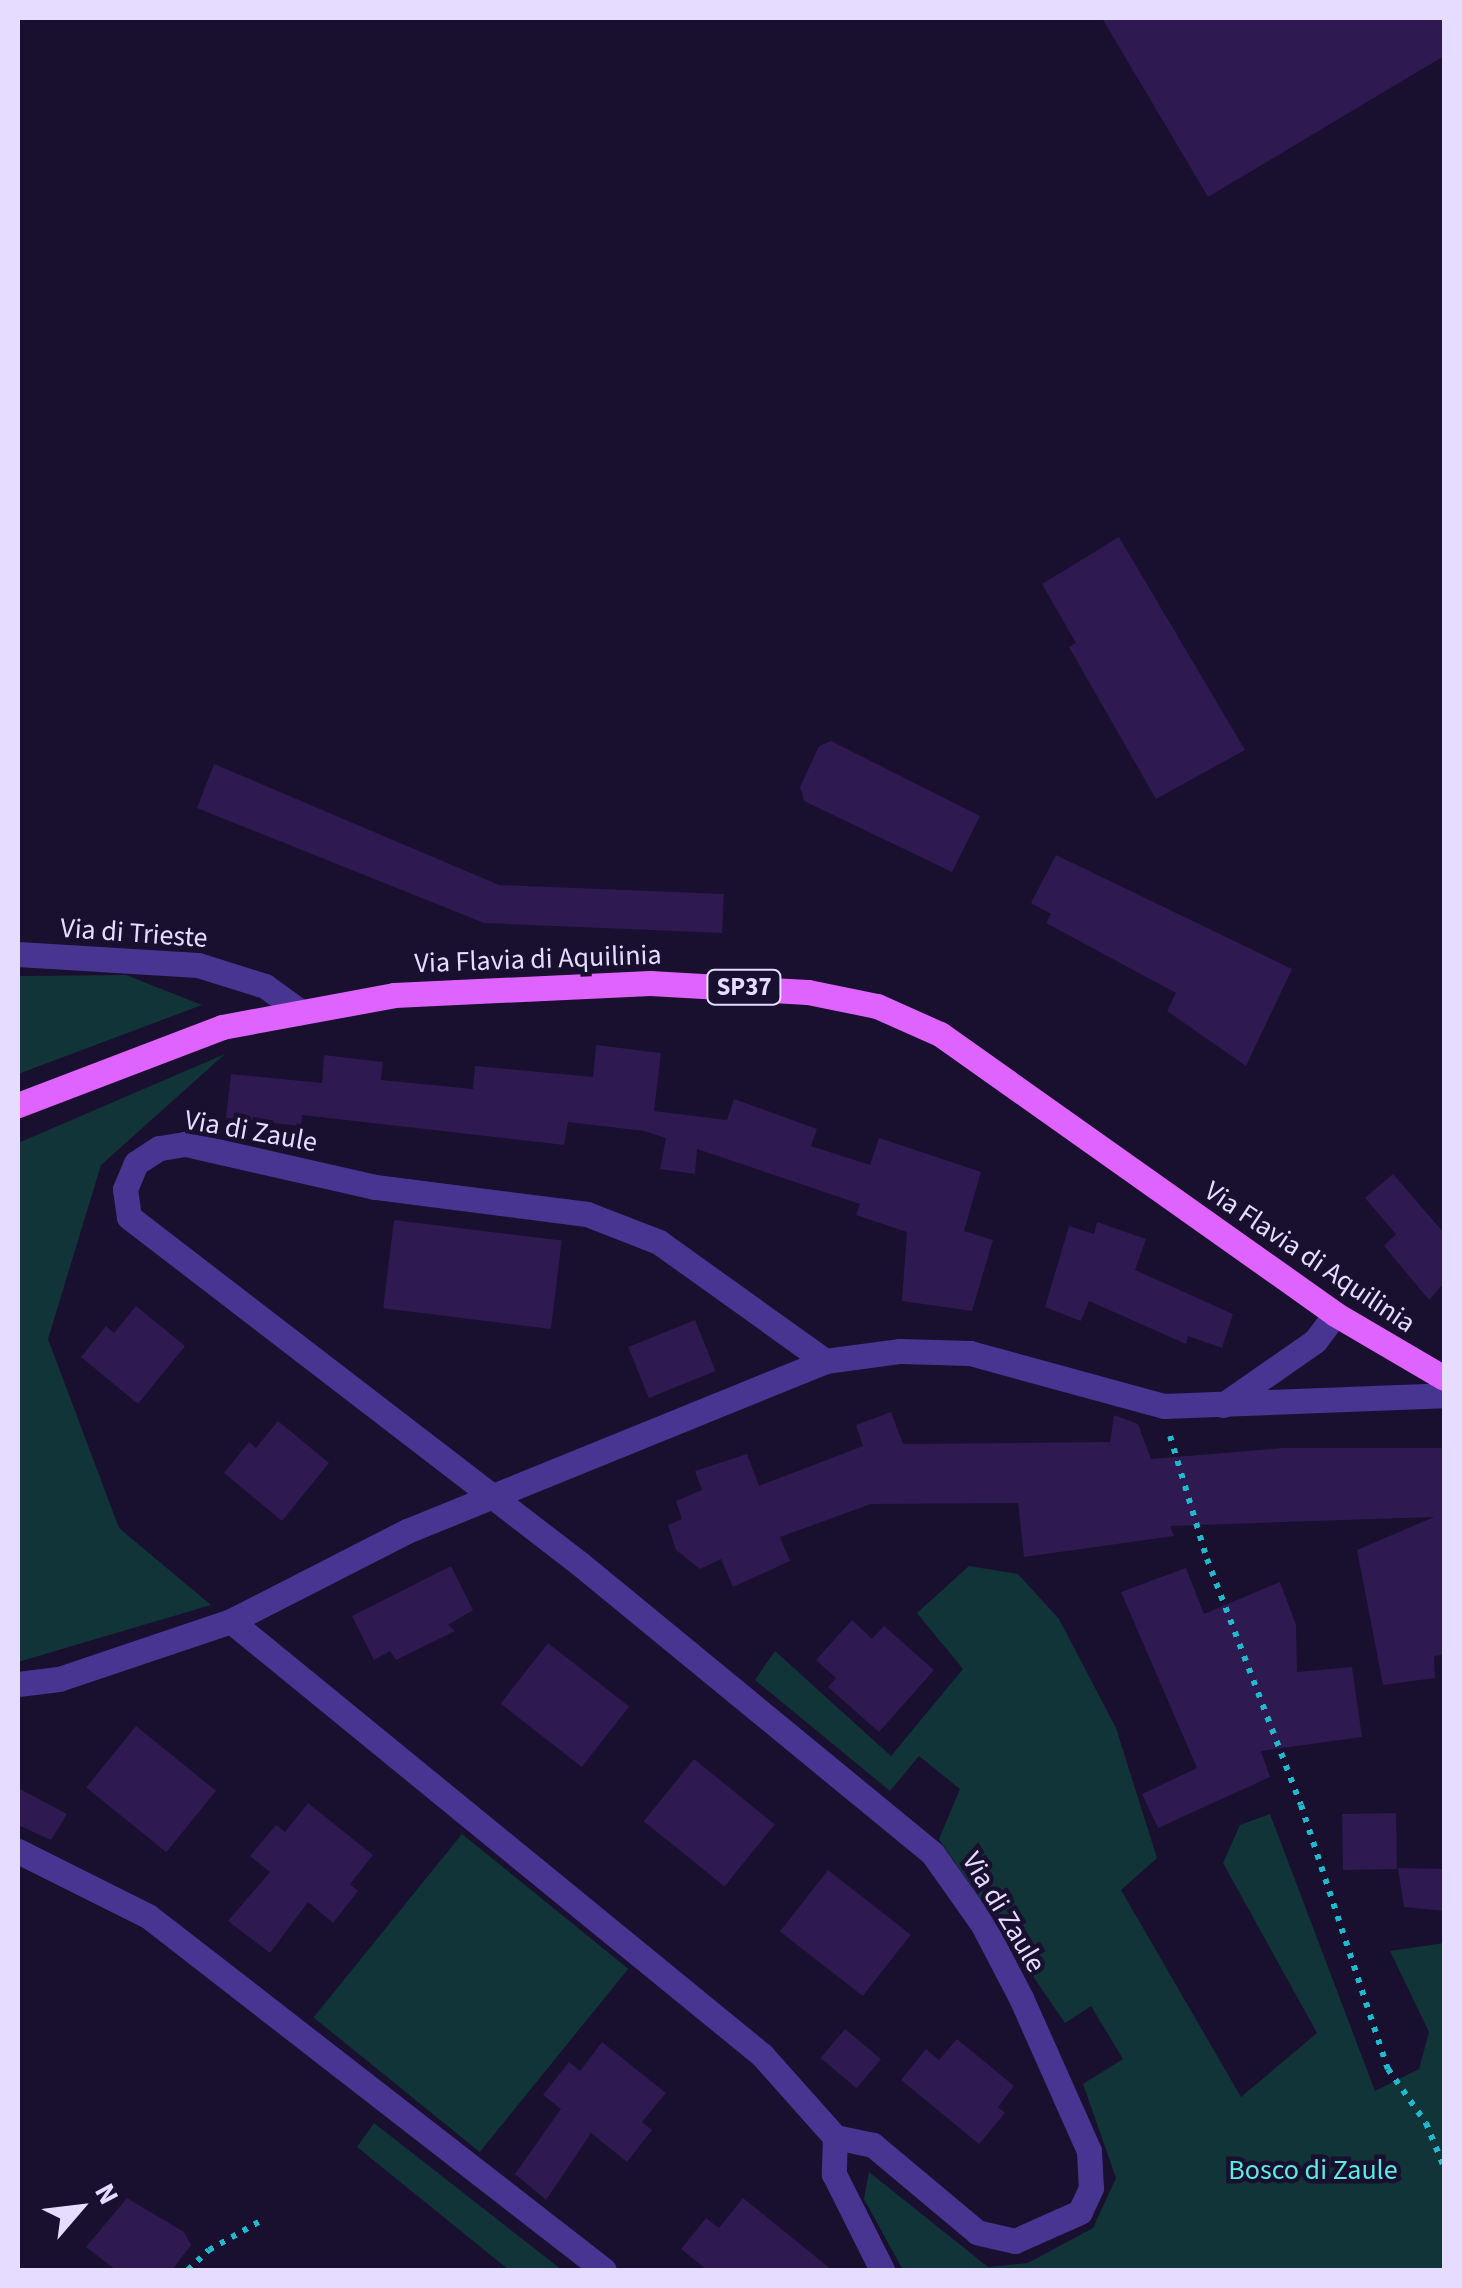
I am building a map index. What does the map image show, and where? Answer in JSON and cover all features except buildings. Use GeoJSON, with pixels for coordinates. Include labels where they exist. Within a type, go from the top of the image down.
{"type":"FeatureCollection","features":[{"type":"Feature","properties":{"kind":"main road","name":"Via Flavia di Aquilinia"},"geometry":{"type":"LineString","coordinates":[[18,1104],[222,1027],[297,1009],[394,995],[650,983],[808,992],[877,1006],[940,1034],[1335,1314],[1444,1378]]}},
{"type":"Feature","properties":{"kind":"street","name":"Via di Trieste"},"geometry":{"type":"LineString","coordinates":[[18,954],[198,965],[265,986],[297,1009]]}},
{"type":"Feature","properties":{"kind":"street","name":"Via di Zaule"},"geometry":{"type":"LineString","coordinates":[[825,1361],[659,1242],[587,1214],[392,1190],[185,1144],[159,1148],[136,1163],[125,1189],[129,1217],[487,1497],[579,1564],[934,1854],[983,1925],[1020,1998],[1089,2151],[1090,2188],[1080,2212],[1015,2241],[977,2232],[874,2145],[835,2137]]}},
{"type":"Feature","properties":{"kind":"street"},"geometry":{"type":"LineString","coordinates":[[1223,1405],[1315,1342],[1335,1314]]}},
{"type":"Feature","properties":{"kind":"street"},"geometry":{"type":"LineString","coordinates":[[18,1684],[94,1669],[230,1622],[342,1562],[487,1497],[825,1361],[900,1350],[970,1353],[1164,1406],[1444,1395]]}},
{"type":"Feature","properties":{"kind":"street"},"geometry":{"type":"LineString","coordinates":[[230,1622],[762,2055],[835,2137],[834,2174],[882,2270]]}},
{"type":"Feature","properties":{"kind":"street"},"geometry":{"type":"LineString","coordinates":[[18,1851],[148,1916],[604,2270]]}},
{"type":"Feature","properties":{"kind":"path"},"geometry":{"type":"LineString","coordinates":[[1164,1406],[1201,1542],[1302,1805],[1388,2069],[1426,2123],[1444,2167]]}},
{"type":"Feature","properties":{"kind":"path"},"geometry":{"type":"LineString","coordinates":[[188,2270],[208,2250],[264,2219]]}},
{"type":"Feature","properties":{"kind":"green space"},"geometry":{"type":"Polygon","coordinates":[[[126,975],[202,1005],[18,1074],[18,976],[126,975]]]}},
{"type":"Feature","properties":{"kind":"green space"},"geometry":{"type":"Polygon","coordinates":[[[225,1054],[101,1165],[48,1339],[119,1528],[211,1605],[18,1662],[18,1143],[225,1054]]]}},
{"type":"Feature","properties":{"kind":"green space","name":"Bosco di Zaule"},"geometry":{"type":"Polygon","coordinates":[[[969,1566],[1018,1574],[1059,1619],[1116,1728],[1157,1858],[1121,1890],[1241,2097],[1317,2033],[1223,1863],[1240,1825],[1270,1814],[1375,2091],[1419,2069],[1429,2032],[1390,1951],[1444,1943],[1444,2270],[903,2270],[864,2199],[869,2172],[988,2267],[1028,2263],[1093,2228],[1116,2178],[1083,2084],[1123,2059],[1091,2006],[1065,2023],[939,1839],[960,1789],[919,1756],[890,1791],[755,1680],[775,1651],[891,1756],[963,1669],[917,1613],[969,1566]]]}},
{"type":"Feature","properties":{"kind":"green space"},"geometry":{"type":"Polygon","coordinates":[[[462,1834],[628,1969],[480,2152],[313,2017],[462,1834]]]}},
{"type":"Feature","properties":{"kind":"green space"},"geometry":{"type":"Polygon","coordinates":[[[374,2123],[562,2270],[509,2270],[357,2147],[374,2123]]]}}]}
